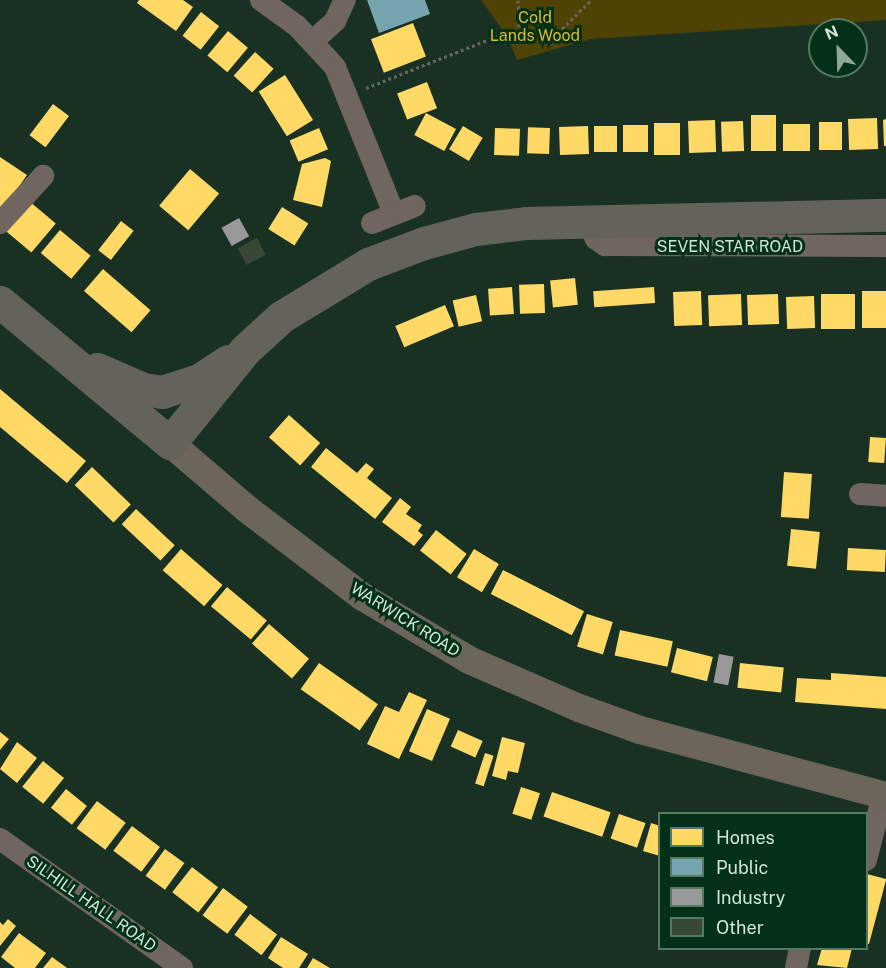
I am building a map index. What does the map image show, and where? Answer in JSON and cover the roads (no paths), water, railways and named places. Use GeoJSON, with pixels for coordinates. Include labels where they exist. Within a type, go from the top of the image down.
{"type":"FeatureCollection","features":[{"type":"Feature","properties":{"kind":"highway","name":"SEVEN STAR ROAD"},"geometry":{"type":"LineString","coordinates":[[170,442],[245,350],[281,317],[325,288],[368,264],[402,252],[476,229],[588,222],[886,215]]}},
{"type":"Feature","properties":{"kind":"highway","name":"WARWICK ROAD"},"geometry":{"type":"LineString","coordinates":[[0,303],[170,442]]}},
{"type":"Feature","properties":{"kind":"highway","name":"SEVEN STAR ROAD"},"geometry":{"type":"LineString","coordinates":[[75,362],[143,389],[162,392],[199,380],[245,350]]}},
{"type":"Feature","properties":{"kind":"main road","name":"WARWICK ROAD"},"geometry":{"type":"LineString","coordinates":[[170,442],[247,509],[363,597],[469,660],[579,708],[640,730],[884,795]]}},
{"type":"Feature","properties":{"kind":"street"},"geometry":{"type":"LineString","coordinates":[[261,0],[313,41],[335,67],[394,214]]}},
{"type":"Feature","properties":{"kind":"street"},"geometry":{"type":"LineString","coordinates":[[313,41],[335,21],[345,0]]}},
{"type":"Feature","properties":{"kind":"street"},"geometry":{"type":"LineString","coordinates":[[0,223],[43,176]]}},
{"type":"Feature","properties":{"kind":"street"},"geometry":{"type":"LineString","coordinates":[[372,223],[416,206]]}},
{"type":"Feature","properties":{"kind":"street","name":"SEVEN STAR ROAD"},"geometry":{"type":"LineString","coordinates":[[588,222],[596,239],[604,245],[886,246]]}},
{"type":"Feature","properties":{"kind":"street"},"geometry":{"type":"LineString","coordinates":[[860,494],[886,496]]}},
{"type":"Feature","properties":{"kind":"street"},"geometry":{"type":"LineString","coordinates":[[868,856],[884,795]]}},
{"type":"Feature","properties":{"kind":"street","name":"SILHILL HALL ROAD"},"geometry":{"type":"LineString","coordinates":[[0,839],[183,968]]}},
{"type":"Feature","properties":{"kind":"street"},"geometry":{"type":"LineString","coordinates":[[796,968],[800,950]]}},
{"type":"Feature","properties":{"kind":"park label","name":"Cold Lands Wood"},"geometry":{"type":"Point","coordinates":[535,27]}}]}
